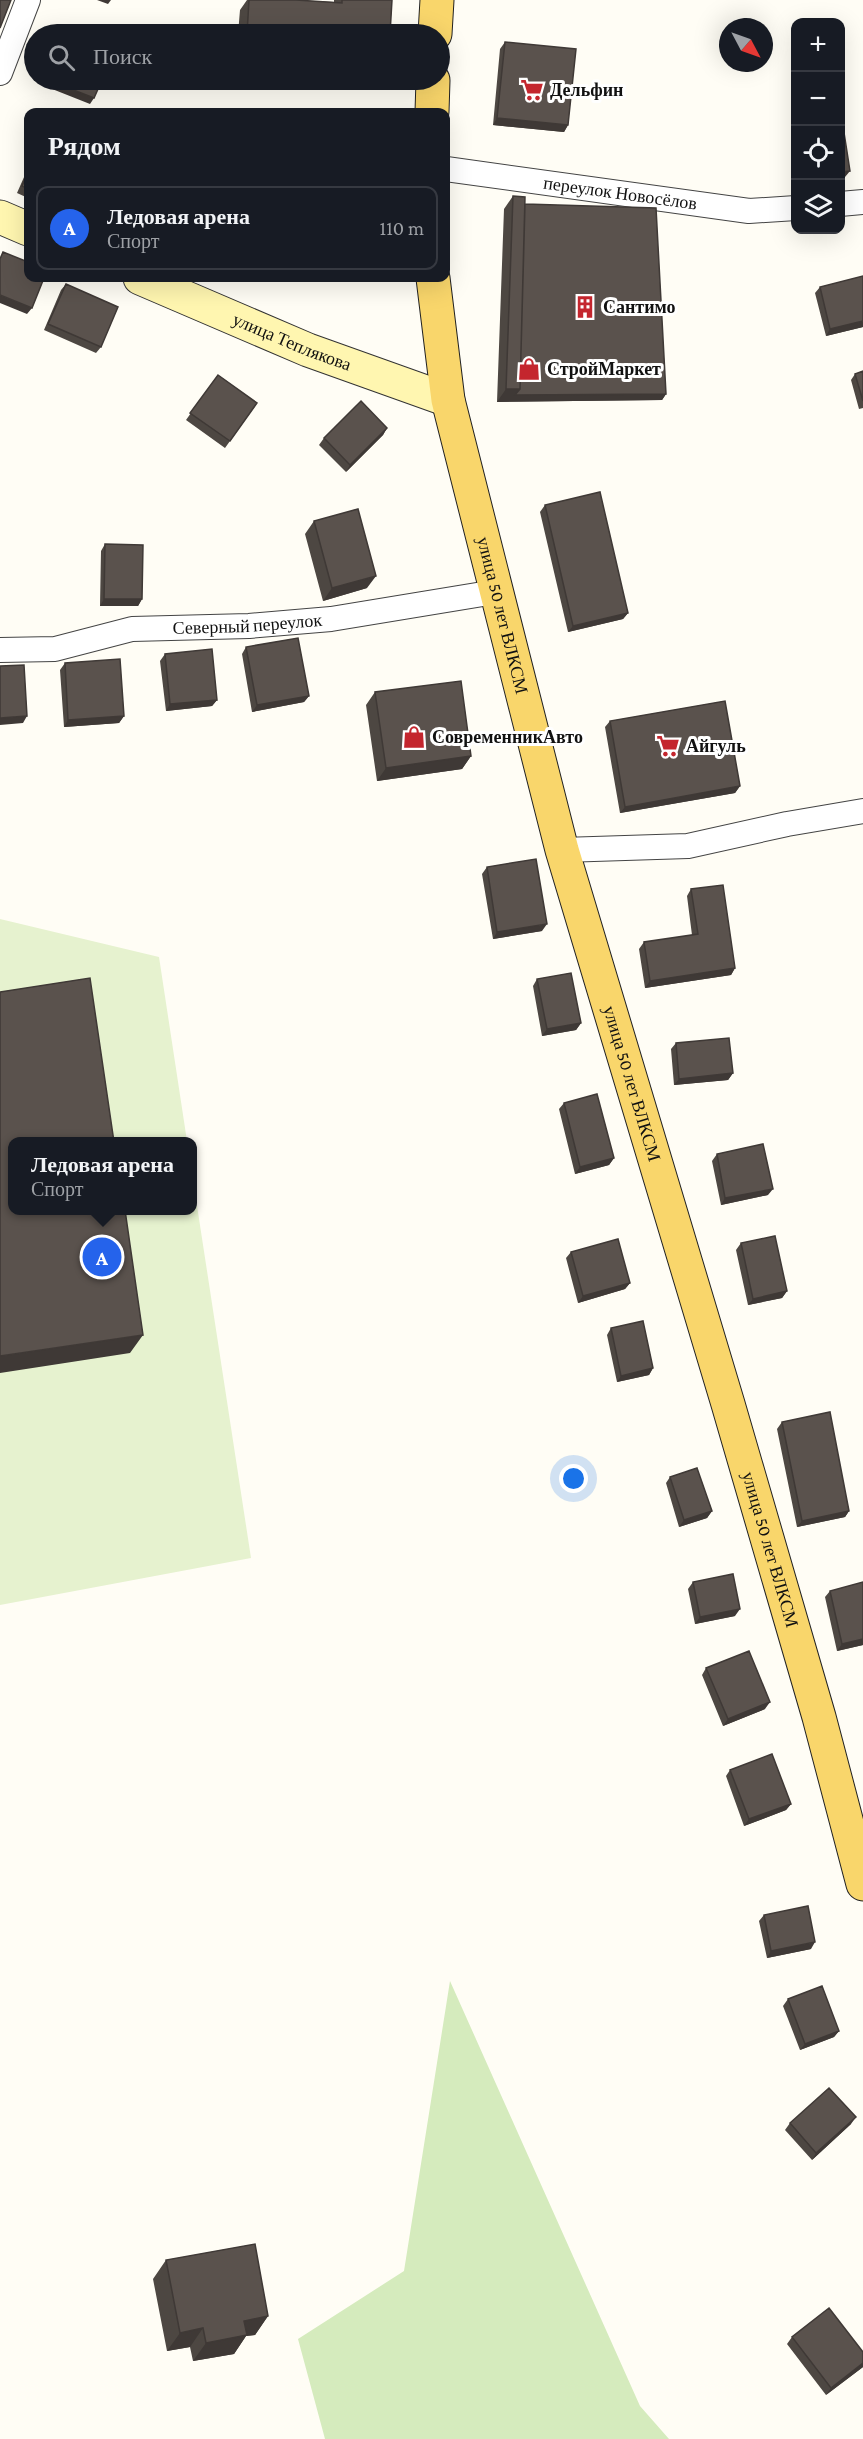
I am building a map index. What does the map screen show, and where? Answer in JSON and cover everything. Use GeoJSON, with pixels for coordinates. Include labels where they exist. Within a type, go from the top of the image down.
{"type":"FeatureCollection","features":[{"type":"Feature","properties":{"kind":"main road"},"geometry":{"type":"LineString","coordinates":[[436,24],[437,0]]}},
{"type":"Feature","properties":{"kind":"main road"},"geometry":{"type":"LineString","coordinates":[[432,108],[433,90]]}},
{"type":"Feature","properties":{"kind":"main road"},"geometry":{"type":"LineString","coordinates":[[0,217],[24,227]]}},
{"type":"Feature","properties":{"kind":"main road","name":"улица Теплякова"},"geometry":{"type":"LineString","coordinates":[[149,282],[308,350],[448,400]]}},
{"type":"Feature","properties":{"kind":"main road","name":"улица 50 лет ВЛКСМ"},"geometry":{"type":"LineString","coordinates":[[433,282],[448,400],[562,850],[741,1449],[819,1717],[863,1884]]}},
{"type":"Feature","properties":{"kind":"street"},"geometry":{"type":"LineString","coordinates":[[0,74],[28,0]]}},
{"type":"Feature","properties":{"kind":"street","name":"переулок Новосёлов"},"geometry":{"type":"LineString","coordinates":[[450,170],[749,211],[791,208]]}},
{"type":"Feature","properties":{"kind":"street"},"geometry":{"type":"LineString","coordinates":[[845,204],[863,202]]}},
{"type":"Feature","properties":{"kind":"street","name":"Северный переулок"},"geometry":{"type":"LineString","coordinates":[[0,650],[55,649],[132,629],[249,626],[331,619],[495,592]]}},
{"type":"Feature","properties":{"kind":"street"},"geometry":{"type":"LineString","coordinates":[[562,850],[688,846],[787,824],[863,811]]}},
{"type":"Feature","properties":{"kind":"green space"},"geometry":{"type":"Polygon","coordinates":[[[0,919],[159,957],[186,1137],[8,1137],[8,1215],[197,1215],[197,1206],[251,1558],[0,1605],[0,919]]]}},
{"type":"Feature","properties":{"kind":"green space"},"geometry":{"type":"Polygon","coordinates":[[[450,1981],[640,2406],[669,2439],[325,2439],[298,2339],[404,2271],[450,1981]]]}},
{"type":"Feature","properties":{"kind":"building"},"geometry":{"type":"Polygon","coordinates":[[[0,0],[11,0],[0,28],[0,0]]]}},
{"type":"Feature","properties":{"kind":"building"},"geometry":{"type":"Polygon","coordinates":[[[249,0],[342,3],[342,0],[392,0],[391,24],[248,24],[249,0]]]}},
{"type":"Feature","properties":{"kind":"building","name":"Дельфин"},"geometry":{"type":"Polygon","coordinates":[[[505,42],[576,49],[568,125],[497,118],[505,42]]]}},
{"type":"Feature","properties":{"kind":"building"},"geometry":{"type":"Polygon","coordinates":[[[74,90],[98,90],[94,98],[74,90]]]}},
{"type":"Feature","properties":{"kind":"building"},"geometry":{"type":"Polygon","coordinates":[[[845,139],[850,171],[845,172],[845,139]]]}},
{"type":"Feature","properties":{"kind":"building"},"geometry":{"type":"Polygon","coordinates":[[[513,196],[525,197],[520,389],[506,389],[513,196]]]}},
{"type":"Feature","properties":{"kind":"building","name":"Сантимо"},"geometry":{"type":"Polygon","coordinates":[[[525,204],[656,208],[666,394],[515,395],[520,389],[525,204]]]}},
{"type":"Feature","properties":{"kind":"building"},"geometry":{"type":"Polygon","coordinates":[[[3,252],[24,260],[24,282],[42,282],[32,308],[0,295],[0,259],[3,252]]]}},
{"type":"Feature","properties":{"kind":"building"},"geometry":{"type":"Polygon","coordinates":[[[863,276],[863,321],[830,329],[820,287],[863,276]]]}},
{"type":"Feature","properties":{"kind":"building"},"geometry":{"type":"Polygon","coordinates":[[[66,284],[118,307],[101,347],[48,324],[66,284]]]}},
{"type":"Feature","properties":{"kind":"building"},"geometry":{"type":"Polygon","coordinates":[[[863,371],[863,401],[855,374],[863,371]]]}},
{"type":"Feature","properties":{"kind":"building"},"geometry":{"type":"Polygon","coordinates":[[[218,375],[257,403],[230,441],[190,413],[218,375]]]}},
{"type":"Feature","properties":{"kind":"building"},"geometry":{"type":"Polygon","coordinates":[[[361,401],[387,428],[350,465],[324,438],[361,401]]]}},
{"type":"Feature","properties":{"kind":"building"},"geometry":{"type":"Polygon","coordinates":[[[600,492],[628,613],[573,626],[545,505],[600,492]]]}},
{"type":"Feature","properties":{"kind":"building"},"geometry":{"type":"Polygon","coordinates":[[[358,509],[376,576],[332,588],[314,521],[358,509]]]}},
{"type":"Feature","properties":{"kind":"building"},"geometry":{"type":"Polygon","coordinates":[[[105,544],[143,545],[142,599],[104,599],[105,544]]]}},
{"type":"Feature","properties":{"kind":"building"},"geometry":{"type":"Polygon","coordinates":[[[298,638],[309,696],[257,705],[246,647],[298,638]]]}},
{"type":"Feature","properties":{"kind":"building"},"geometry":{"type":"Polygon","coordinates":[[[212,649],[217,700],[170,704],[165,654],[212,649]]]}},
{"type":"Feature","properties":{"kind":"building"},"geometry":{"type":"Polygon","coordinates":[[[120,659],[124,716],[68,720],[65,663],[120,659]]]}},
{"type":"Feature","properties":{"kind":"building"},"geometry":{"type":"Polygon","coordinates":[[[24,665],[27,716],[0,718],[0,666],[24,665]]]}},
{"type":"Feature","properties":{"kind":"building","name":"СовременникАвто"},"geometry":{"type":"Polygon","coordinates":[[[461,681],[471,756],[386,768],[375,692],[461,681]]]}},
{"type":"Feature","properties":{"kind":"building","name":"Айгуль"},"geometry":{"type":"Polygon","coordinates":[[[725,701],[740,786],[625,807],[610,721],[725,701]]]}},
{"type":"Feature","properties":{"kind":"building"},"geometry":{"type":"Polygon","coordinates":[[[536,859],[547,924],[497,932],[487,867],[536,859]]]}},
{"type":"Feature","properties":{"kind":"building"},"geometry":{"type":"Polygon","coordinates":[[[723,885],[735,968],[650,981],[644,942],[698,934],[691,889],[723,885]]]}},
{"type":"Feature","properties":{"kind":"building"},"geometry":{"type":"Polygon","coordinates":[[[571,973],[581,1023],[547,1029],[537,979],[571,973]]]}},
{"type":"Feature","properties":{"kind":"building"},"geometry":{"type":"Polygon","coordinates":[[[90,978],[113,1137],[8,1137],[8,1215],[126,1215],[143,1335],[0,1356],[0,992],[90,978]]]}},
{"type":"Feature","properties":{"kind":"building"},"geometry":{"type":"Polygon","coordinates":[[[729,1038],[733,1073],[679,1079],[676,1043],[729,1038]]]}},
{"type":"Feature","properties":{"kind":"building"},"geometry":{"type":"Polygon","coordinates":[[[597,1094],[614,1158],[580,1167],[564,1103],[597,1094]]]}},
{"type":"Feature","properties":{"kind":"building"},"geometry":{"type":"Polygon","coordinates":[[[763,1144],[773,1189],[725,1198],[717,1154],[763,1144]]]}},
{"type":"Feature","properties":{"kind":"building"},"geometry":{"type":"Polygon","coordinates":[[[775,1236],[787,1291],[753,1299],[741,1243],[775,1236]]]}},
{"type":"Feature","properties":{"kind":"building"},"geometry":{"type":"Polygon","coordinates":[[[618,1239],[630,1283],[583,1296],[571,1252],[618,1239]]]}},
{"type":"Feature","properties":{"kind":"building"},"geometry":{"type":"Polygon","coordinates":[[[643,1321],[653,1368],[621,1376],[611,1328],[643,1321]]]}},
{"type":"Feature","properties":{"kind":"building"},"geometry":{"type":"Polygon","coordinates":[[[830,1412],[849,1511],[802,1521],[782,1422],[830,1412]]]}},
{"type":"Feature","properties":{"kind":"building"},"geometry":{"type":"Polygon","coordinates":[[[697,1468],[712,1511],[684,1520],[670,1477],[697,1468]]]}},
{"type":"Feature","properties":{"kind":"building"},"geometry":{"type":"Polygon","coordinates":[[[733,1574],[740,1609],[700,1617],[693,1582],[733,1574]]]}},
{"type":"Feature","properties":{"kind":"building"},"geometry":{"type":"Polygon","coordinates":[[[863,1582],[863,1639],[842,1644],[830,1591],[863,1582]]]}},
{"type":"Feature","properties":{"kind":"building"},"geometry":{"type":"Polygon","coordinates":[[[749,1651],[770,1702],[728,1719],[706,1668],[749,1651]]]}},
{"type":"Feature","properties":{"kind":"building"},"geometry":{"type":"Polygon","coordinates":[[[772,1754],[791,1804],[749,1819],[730,1770],[772,1754]]]}},
{"type":"Feature","properties":{"kind":"building"},"geometry":{"type":"Polygon","coordinates":[[[808,1906],[815,1942],[771,1951],[764,1915],[808,1906]]]}},
{"type":"Feature","properties":{"kind":"building"},"geometry":{"type":"Polygon","coordinates":[[[822,1986],[839,2031],[805,2044],[788,1999],[822,1986]]]}},
{"type":"Feature","properties":{"kind":"building"},"geometry":{"type":"Polygon","coordinates":[[[829,2088],[856,2117],[816,2153],[790,2123],[829,2088]]]}},
{"type":"Feature","properties":{"kind":"building"},"geometry":{"type":"Polygon","coordinates":[[[255,2244],[268,2316],[244,2321],[247,2335],[206,2343],[203,2328],[180,2333],[166,2260],[255,2244]]]}},
{"type":"Feature","properties":{"kind":"building"},"geometry":{"type":"Polygon","coordinates":[[[829,2308],[863,2352],[863,2363],[831,2388],[792,2337],[829,2308]]]}},
{"type":"Feature","properties":{"kind":"place","name":"Дельфин"},"geometry":{"type":"Point","coordinates":[532,90]}},
{"type":"Feature","properties":{"kind":"place","name":"Сантимо"},"geometry":{"type":"Point","coordinates":[585,307]}},
{"type":"Feature","properties":{"kind":"place","name":"СтройМаркет"},"geometry":{"type":"Point","coordinates":[529,369]}},
{"type":"Feature","properties":{"kind":"place","name":"СовременникАвто"},"geometry":{"type":"Point","coordinates":[414,737]}},
{"type":"Feature","properties":{"kind":"place","name":"Айгуль"},"geometry":{"type":"Point","coordinates":[668,746]}},
{"type":"Feature","properties":{"kind":"place","name":"Ледовая арена"},"geometry":{"type":"Point","coordinates":[102,1257]}}]}
